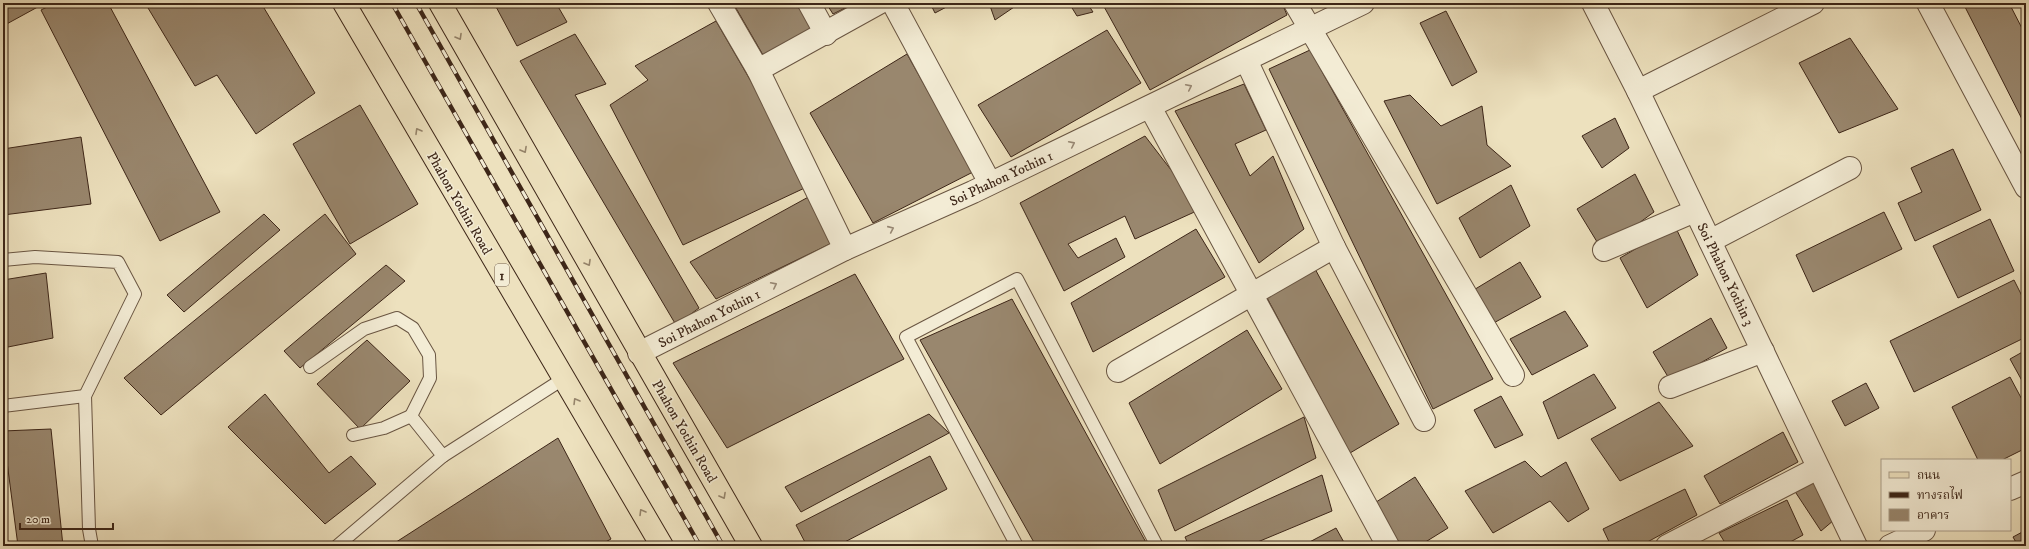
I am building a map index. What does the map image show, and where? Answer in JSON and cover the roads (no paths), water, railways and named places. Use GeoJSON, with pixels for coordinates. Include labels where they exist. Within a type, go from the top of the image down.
{"type":"FeatureCollection","features":[{"type":"Feature","properties":{"kind":"main road","name":"Phahon Yothin Road"},"geometry":{"type":"LineString","coordinates":[[344,3],[662,546]]}},
{"type":"Feature","properties":{"kind":"main road","name":"Phahon Yothin Road"},"geometry":{"type":"LineString","coordinates":[[440,3],[639,353],[751,546]]}},
{"type":"Feature","properties":{"kind":"street"},"geometry":{"type":"LineString","coordinates":[[719,3],[758,70],[845,249]]}},
{"type":"Feature","properties":{"kind":"street"},"geometry":{"type":"LineString","coordinates":[[809,3],[826,34]]}},
{"type":"Feature","properties":{"kind":"street"},"geometry":{"type":"LineString","coordinates":[[758,70],[826,34],[879,3]]}},
{"type":"Feature","properties":{"kind":"street"},"geometry":{"type":"LineString","coordinates":[[893,3],[990,183]]}},
{"type":"Feature","properties":{"kind":"street"},"geometry":{"type":"LineString","coordinates":[[1295,3],[1513,375]]}},
{"type":"Feature","properties":{"kind":"street","name":"Soi Phahon Yothin 1"},"geometry":{"type":"LineString","coordinates":[[639,353],[845,249],[990,183],[1363,3]]}},
{"type":"Feature","properties":{"kind":"street","name":"Soi Phahon Yothin 3"},"geometry":{"type":"LineString","coordinates":[[1593,3],[1638,91],[1856,546]]}},
{"type":"Feature","properties":{"kind":"street"},"geometry":{"type":"LineString","coordinates":[[1638,91],[1813,3]]}},
{"type":"Feature","properties":{"kind":"street"},"geometry":{"type":"LineString","coordinates":[[1928,3],[2020,161],[2026,187]]}},
{"type":"Feature","properties":{"kind":"street"},"geometry":{"type":"LineString","coordinates":[[1246,60],[1334,247],[1424,420]]}},
{"type":"Feature","properties":{"kind":"street"},"geometry":{"type":"LineString","coordinates":[[1150,106],[1388,546]]}},
{"type":"Feature","properties":{"kind":"street"},"geometry":{"type":"LineString","coordinates":[[1710,241],[1850,168]]}},
{"type":"Feature","properties":{"kind":"street"},"geometry":{"type":"LineString","coordinates":[[1604,250],[1696,211]]}},
{"type":"Feature","properties":{"kind":"street"},"geometry":{"type":"LineString","coordinates":[[1118,371],[1334,247]]}},
{"type":"Feature","properties":{"kind":"street"},"geometry":{"type":"LineString","coordinates":[[1670,387],[1762,351]]}},
{"type":"Feature","properties":{"kind":"street"},"geometry":{"type":"LineString","coordinates":[[1667,546],[1818,468]]}},
{"type":"Feature","properties":{"kind":"street"},"geometry":{"type":"LineString","coordinates":[[2011,489],[2026,482]]}},
{"type":"Feature","properties":{"kind":"street"},"geometry":{"type":"LineString","coordinates":[[1890,546],[1922,531]]}},
{"type":"Feature","properties":{"kind":"lane"},"geometry":{"type":"LineString","coordinates":[[3,260],[35,257],[118,262],[135,294],[84,396],[89,530],[92,546]]}},
{"type":"Feature","properties":{"kind":"lane"},"geometry":{"type":"LineString","coordinates":[[1017,546],[906,337],[1017,279],[1157,546]]}},
{"type":"Feature","properties":{"kind":"lane"},"geometry":{"type":"LineString","coordinates":[[310,367],[364,328],[397,318],[413,328],[429,355],[430,378],[411,416],[384,428],[353,435]]}},
{"type":"Feature","properties":{"kind":"lane"},"geometry":{"type":"LineString","coordinates":[[337,546],[443,456],[563,379]]}},
{"type":"Feature","properties":{"kind":"lane"},"geometry":{"type":"LineString","coordinates":[[3,406],[84,396]]}},
{"type":"Feature","properties":{"kind":"lane"},"geometry":{"type":"LineString","coordinates":[[411,416],[443,456]]}},
{"type":"Feature","properties":{"kind":"railway"},"geometry":{"type":"LineString","coordinates":[[392,3],[700,546]]}},
{"type":"Feature","properties":{"kind":"railway"},"geometry":{"type":"LineString","coordinates":[[416,3],[723,546]]}}]}
